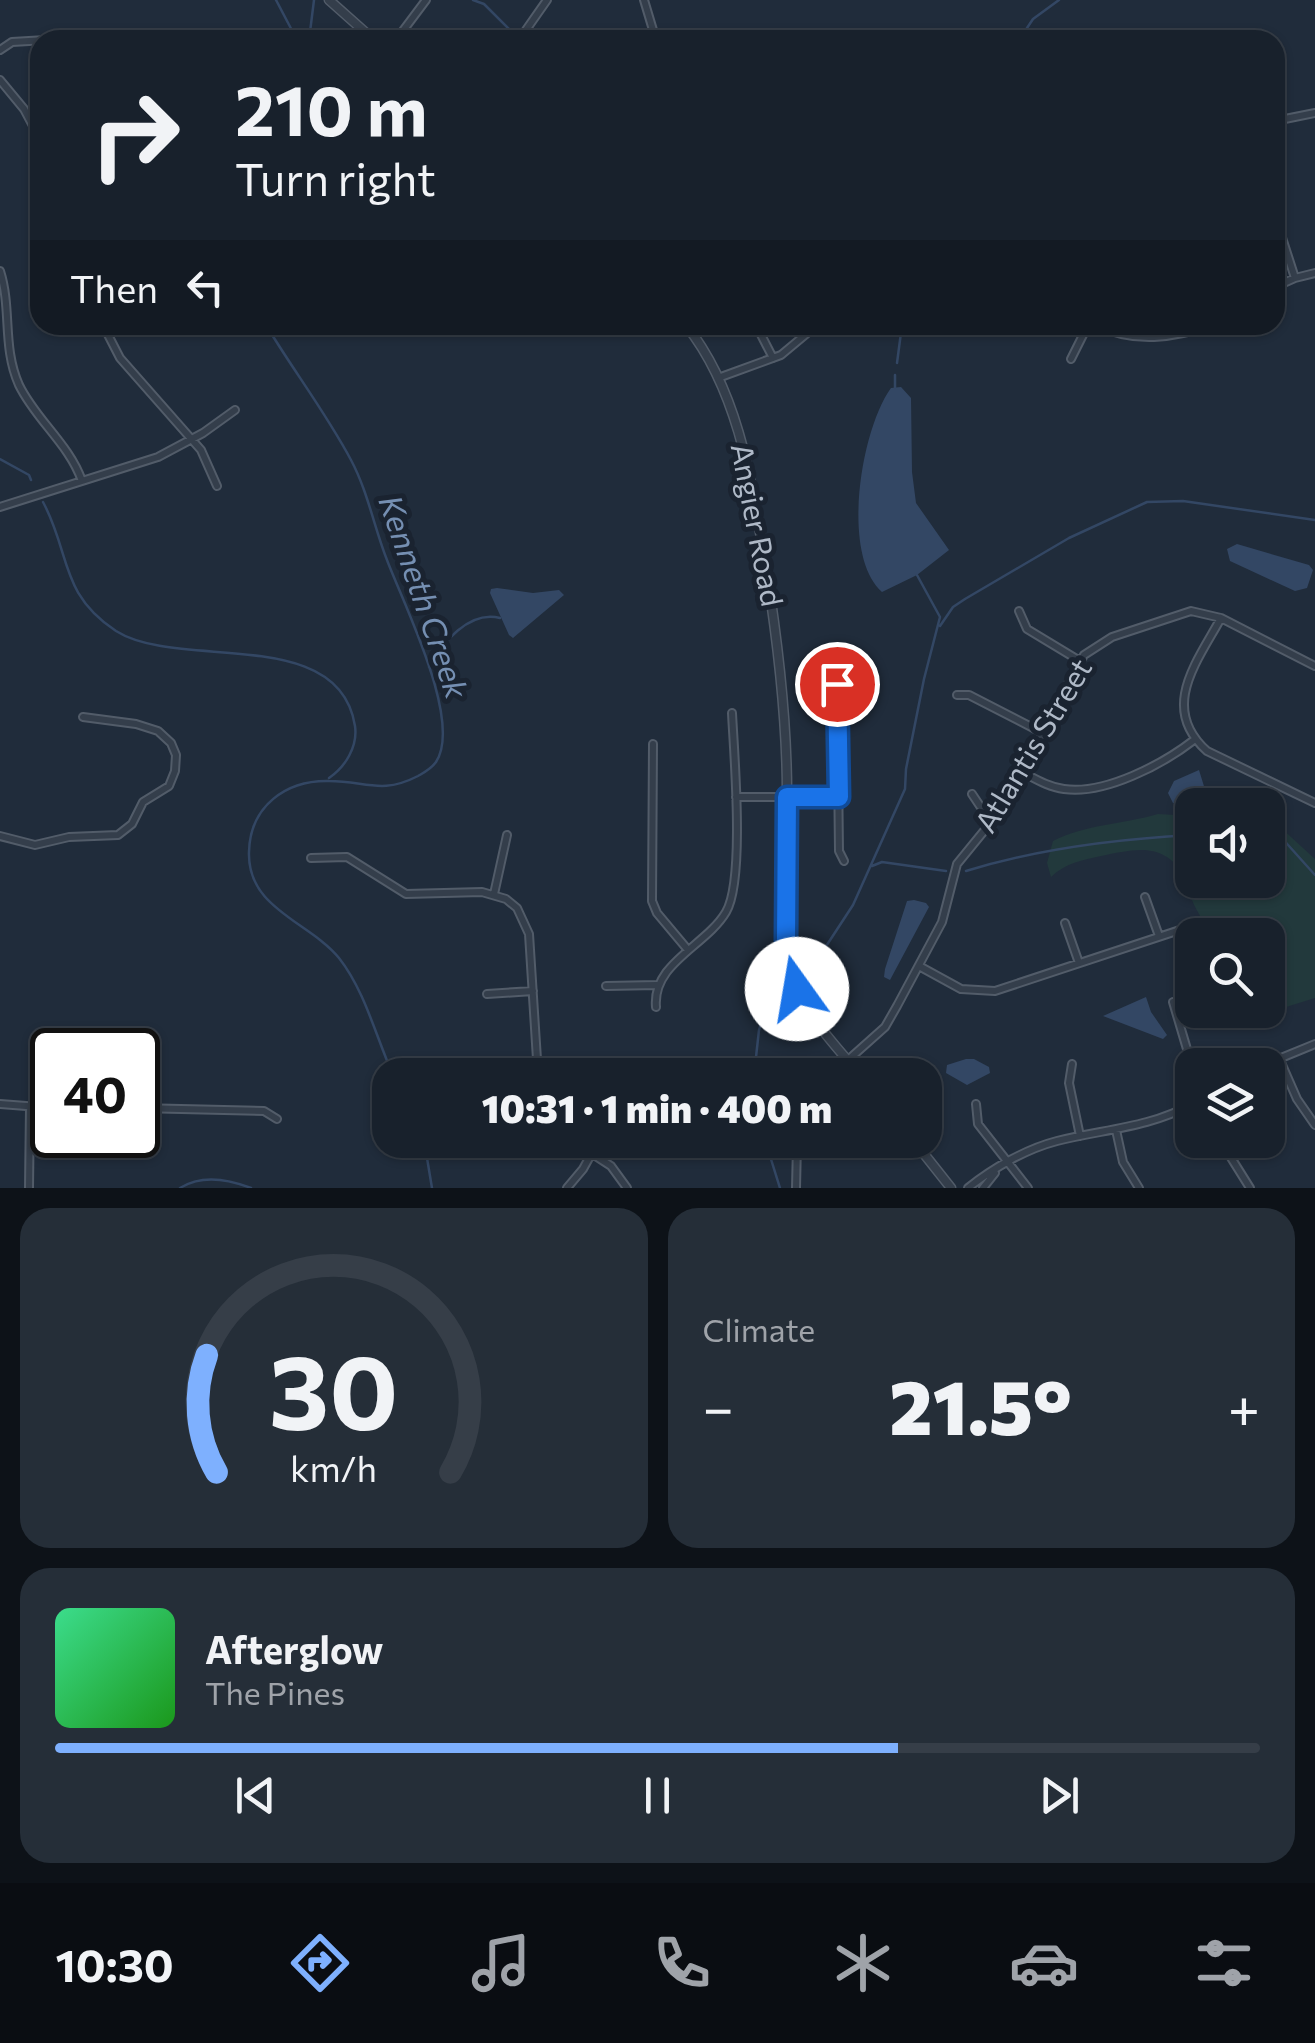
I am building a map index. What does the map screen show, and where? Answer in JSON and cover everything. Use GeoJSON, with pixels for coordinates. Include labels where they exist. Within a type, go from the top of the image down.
{"type":"FeatureCollection","features":[{"type":"Feature","properties":{"kind":"street"},"geometry":{"type":"LineString","coordinates":[[329,0],[363,30]]}},
{"type":"Feature","properties":{"kind":"street"},"geometry":{"type":"LineString","coordinates":[[404,30],[426,0]]}},
{"type":"Feature","properties":{"kind":"street"},"geometry":{"type":"LineString","coordinates":[[526,30],[547,0]]}},
{"type":"Feature","properties":{"kind":"street"},"geometry":{"type":"LineString","coordinates":[[644,0],[653,30]]}},
{"type":"Feature","properties":{"kind":"street"},"geometry":{"type":"LineString","coordinates":[[0,50],[12,42],[30,41]]}},
{"type":"Feature","properties":{"kind":"street"},"geometry":{"type":"LineString","coordinates":[[0,80],[30,120]]}},
{"type":"Feature","properties":{"kind":"street"},"geometry":{"type":"LineString","coordinates":[[1285,119],[1315,113]]}},
{"type":"Feature","properties":{"kind":"street"},"geometry":{"type":"LineString","coordinates":[[1285,249],[1294,278]]}},
{"type":"Feature","properties":{"kind":"street"},"geometry":{"type":"LineString","coordinates":[[0,271],[5,293],[6,342],[14,372],[26,398],[77,465],[82,482]]}},
{"type":"Feature","properties":{"kind":"street"},"geometry":{"type":"LineString","coordinates":[[1285,282],[1315,273]]}},
{"type":"Feature","properties":{"kind":"street"},"geometry":{"type":"LineString","coordinates":[[107,335],[120,358],[201,450],[217,486]]}},
{"type":"Feature","properties":{"kind":"street","name":"Angier Road"},"geometry":{"type":"LineString","coordinates":[[692,335],[717,378],[740,436],[758,523],[783,690],[790,966],[804,1004],[846,1058]]}},
{"type":"Feature","properties":{"kind":"street"},"geometry":{"type":"LineString","coordinates":[[761,335],[772,358]]}},
{"type":"Feature","properties":{"kind":"street"},"geometry":{"type":"LineString","coordinates":[[717,378],[792,349],[806,335]]}},
{"type":"Feature","properties":{"kind":"street"},"geometry":{"type":"LineString","coordinates":[[1070,359],[1083,335]]}},
{"type":"Feature","properties":{"kind":"street"},"geometry":{"type":"LineString","coordinates":[[1123,335],[1172,335]]}},
{"type":"Feature","properties":{"kind":"street"},"geometry":{"type":"LineString","coordinates":[[0,508],[158,458],[234,410]]}},
{"type":"Feature","properties":{"kind":"street"},"geometry":{"type":"LineString","coordinates":[[1019,611],[1027,629],[1080,661]]}},
{"type":"Feature","properties":{"kind":"street","name":"Atlantis Street"},"geometry":{"type":"LineString","coordinates":[[850,1058],[884,1027],[942,922],[958,864],[997,816],[1080,661],[1112,638],[1191,612],[1221,618]]}},
{"type":"Feature","properties":{"kind":"street"},"geometry":{"type":"LineString","coordinates":[[1315,666],[1221,618],[1184,686],[1184,718],[1194,740],[1315,803]]}},
{"type":"Feature","properties":{"kind":"street"},"geometry":{"type":"LineString","coordinates":[[837,684],[839,851],[844,861]]}},
{"type":"Feature","properties":{"kind":"street"},"geometry":{"type":"LineString","coordinates":[[957,695],[968,694],[1041,732]]}},
{"type":"Feature","properties":{"kind":"street"},"geometry":{"type":"LineString","coordinates":[[656,1007],[657,985],[729,908],[734,880],[736,797],[732,713]]}},
{"type":"Feature","properties":{"kind":"street"},"geometry":{"type":"LineString","coordinates":[[0,836],[35,845],[69,836],[118,836],[132,824],[143,802],[169,786],[176,771],[176,755],[171,743],[158,731],[83,717]]}},
{"type":"Feature","properties":{"kind":"street"},"geometry":{"type":"LineString","coordinates":[[1020,772],[1051,786],[1084,790],[1160,765],[1194,740]]}},
{"type":"Feature","properties":{"kind":"street"},"geometry":{"type":"LineString","coordinates":[[652,744],[652,901],[656,913],[689,951]]}},
{"type":"Feature","properties":{"kind":"street"},"geometry":{"type":"LineString","coordinates":[[972,794],[980,806],[997,816]]}},
{"type":"Feature","properties":{"kind":"street"},"geometry":{"type":"LineString","coordinates":[[736,797],[839,797]]}},
{"type":"Feature","properties":{"kind":"street"},"geometry":{"type":"LineString","coordinates":[[494,894],[506,835]]}},
{"type":"Feature","properties":{"kind":"street"},"geometry":{"type":"LineString","coordinates":[[312,858],[347,856],[406,894],[471,890],[494,894],[518,908],[525,921],[537,1058]]}},
{"type":"Feature","properties":{"kind":"street"},"geometry":{"type":"LineString","coordinates":[[1145,896],[1159,936]]}},
{"type":"Feature","properties":{"kind":"street"},"geometry":{"type":"LineString","coordinates":[[1065,922],[1079,963]]}},
{"type":"Feature","properties":{"kind":"street"},"geometry":{"type":"LineString","coordinates":[[919,966],[961,989],[984,992],[1175,931]]}},
{"type":"Feature","properties":{"kind":"street"},"geometry":{"type":"LineString","coordinates":[[606,986],[657,985]]}},
{"type":"Feature","properties":{"kind":"street"},"geometry":{"type":"LineString","coordinates":[[486,994],[533,991]]}},
{"type":"Feature","properties":{"kind":"street"},"geometry":{"type":"LineString","coordinates":[[1172,1002],[1186,1048]]}},
{"type":"Feature","properties":{"kind":"street"},"geometry":{"type":"LineString","coordinates":[[1285,1056],[1315,1044]]}},
{"type":"Feature","properties":{"kind":"street"},"geometry":{"type":"LineString","coordinates":[[1072,1064],[1069,1083],[1080,1136]]}},
{"type":"Feature","properties":{"kind":"street"},"geometry":{"type":"LineString","coordinates":[[1285,1072],[1315,1126]]}},
{"type":"Feature","properties":{"kind":"street"},"geometry":{"type":"LineString","coordinates":[[0,1104],[30,1107]]}},
{"type":"Feature","properties":{"kind":"street"},"geometry":{"type":"LineString","coordinates":[[976,1104],[978,1124],[1028,1188]]}},
{"type":"Feature","properties":{"kind":"street"},"geometry":{"type":"LineString","coordinates":[[160,1108],[264,1111],[277,1118]]}},
{"type":"Feature","properties":{"kind":"street"},"geometry":{"type":"LineString","coordinates":[[968,1188],[1044,1145],[1155,1122],[1175,1112]]}},
{"type":"Feature","properties":{"kind":"street"},"geometry":{"type":"LineString","coordinates":[[1116,1130],[1125,1168],[1138,1188]]}},
{"type":"Feature","properties":{"kind":"street"},"geometry":{"type":"LineString","coordinates":[[30,1158],[30,1188]]}},
{"type":"Feature","properties":{"kind":"street"},"geometry":{"type":"LineString","coordinates":[[567,1188],[590,1158]]}},
{"type":"Feature","properties":{"kind":"street"},"geometry":{"type":"LineString","coordinates":[[600,1158],[618,1173],[627,1188]]}},
{"type":"Feature","properties":{"kind":"street"},"geometry":{"type":"LineString","coordinates":[[796,1188],[797,1158]]}},
{"type":"Feature","properties":{"kind":"street"},"geometry":{"type":"LineString","coordinates":[[928,1158],[952,1188]]}},
{"type":"Feature","properties":{"kind":"street"},"geometry":{"type":"LineString","coordinates":[[1231,1158],[1250,1188]]}},
{"type":"Feature","properties":{"kind":"street"},"geometry":{"type":"LineString","coordinates":[[983,1188],[996,1172]]}},
{"type":"Feature","properties":{"kind":"green space"},"geometry":{"type":"Polygon","coordinates":[[[1158,814],[1175,815],[1175,863],[1148,850],[1126,851],[1068,865],[1051,877],[1047,863],[1053,841],[1077,831],[1158,814]]]}},
{"type":"Feature","properties":{"kind":"green space"},"geometry":{"type":"Polygon","coordinates":[[[1285,832],[1315,859],[1315,998],[1285,1007],[1285,918],[1201,918],[1192,900],[1285,898],[1285,832]]]}},
{"type":"Feature","properties":{"kind":"water"},"geometry":{"type":"Polygon","coordinates":[[[901,387],[911,398],[916,503],[949,550],[917,575],[882,592],[869,574],[861,550],[860,492],[864,461],[880,407],[891,388],[901,387]]]}},
{"type":"Feature","properties":{"kind":"water"},"geometry":{"type":"Polygon","coordinates":[[[1237,544],[1309,565],[1313,570],[1307,588],[1295,591],[1230,561],[1227,549],[1237,544]]]}},
{"type":"Feature","properties":{"kind":"water"},"geometry":{"type":"Polygon","coordinates":[[[497,588],[533,593],[559,590],[564,595],[513,638],[490,593],[497,588]]]}},
{"type":"Feature","properties":{"kind":"water"},"geometry":{"type":"Polygon","coordinates":[[[1199,770],[1205,788],[1175,788],[1173,803],[1168,793],[1174,781],[1199,770]]]}},
{"type":"Feature","properties":{"kind":"water"},"geometry":{"type":"Polygon","coordinates":[[[907,901],[929,907],[890,980],[884,977],[885,969],[907,901]]]}},
{"type":"Feature","properties":{"kind":"water"},"geometry":{"type":"Polygon","coordinates":[[[1146,997],[1167,1035],[1163,1039],[1103,1016],[1146,997]]]}},
{"type":"Feature","properties":{"kind":"water"},"geometry":{"type":"Polygon","coordinates":[[[966,1059],[989,1067],[990,1073],[967,1085],[946,1073],[947,1065],[966,1059]]]}},
{"type":"Feature","properties":{"kind":"waterway"},"geometry":{"type":"LineString","coordinates":[[276,0],[292,30]]}},
{"type":"Feature","properties":{"kind":"waterway","name":"Kenneth Creek"},"geometry":{"type":"LineString","coordinates":[[310,30],[314,0]]}},
{"type":"Feature","properties":{"kind":"waterway"},"geometry":{"type":"LineString","coordinates":[[473,0],[484,4],[510,30]]}},
{"type":"Feature","properties":{"kind":"waterway"},"geometry":{"type":"LineString","coordinates":[[1026,30],[1033,19],[1059,0]]}},
{"type":"Feature","properties":{"kind":"waterway","name":"Kenneth Creek"},"geometry":{"type":"LineString","coordinates":[[272,335],[357,472],[428,662],[442,719],[442,743],[436,762],[425,772],[394,785],[329,781],[298,785],[263,809],[251,836],[251,871],[258,888],[282,913],[339,958],[363,1000],[386,1058]]}},
{"type":"Feature","properties":{"kind":"waterway"},"geometry":{"type":"LineString","coordinates":[[897,363],[901,335]]}},
{"type":"Feature","properties":{"kind":"waterway"},"geometry":{"type":"LineString","coordinates":[[895,375],[895,388]]}},
{"type":"Feature","properties":{"kind":"waterway"},"geometry":{"type":"LineString","coordinates":[[0,459],[29,475],[31,480]]}},
{"type":"Feature","properties":{"kind":"waterway"},"geometry":{"type":"LineString","coordinates":[[940,626],[953,607],[965,599],[1069,538],[1147,502],[1183,501],[1315,520]]}},
{"type":"Feature","properties":{"kind":"waterway"},"geometry":{"type":"LineString","coordinates":[[43,502],[75,587],[84,602],[116,631],[144,642],[289,662],[320,674],[343,694],[355,726],[354,741],[345,762],[329,778]]}},
{"type":"Feature","properties":{"kind":"waterway"},"geometry":{"type":"LineString","coordinates":[[804,980],[853,905],[905,789],[924,679],[940,617],[917,575]]}},
{"type":"Feature","properties":{"kind":"waterway"},"geometry":{"type":"LineString","coordinates":[[429,667],[458,630],[478,619],[500,618]]}},
{"type":"Feature","properties":{"kind":"waterway"},"geometry":{"type":"LineString","coordinates":[[966,871],[1078,846],[1175,836]]}},
{"type":"Feature","properties":{"kind":"waterway"},"geometry":{"type":"LineString","coordinates":[[1285,842],[1315,875]]}},
{"type":"Feature","properties":{"kind":"waterway"},"geometry":{"type":"LineString","coordinates":[[872,866],[882,862],[946,871]]}},
{"type":"Feature","properties":{"kind":"waterway"},"geometry":{"type":"LineString","coordinates":[[756,1058],[765,1010],[788,990]]}},
{"type":"Feature","properties":{"kind":"waterway","name":"Kenneth Creek"},"geometry":{"type":"LineString","coordinates":[[427,1158],[432,1188]]}},
{"type":"Feature","properties":{"kind":"waterway"},"geometry":{"type":"LineString","coordinates":[[771,1158],[780,1188]]}},
{"type":"Feature","properties":{"kind":"waterway","name":"Kenneth Creek"},"geometry":{"type":"LineString","coordinates":[[180,1188],[215,1179],[251,1188]]}},
{"type":"Feature","properties":{"kind":"route"},"geometry":{"type":"LineString","coordinates":[[797,989],[786,940],[787,797],[839,797],[837,684]]}}]}
